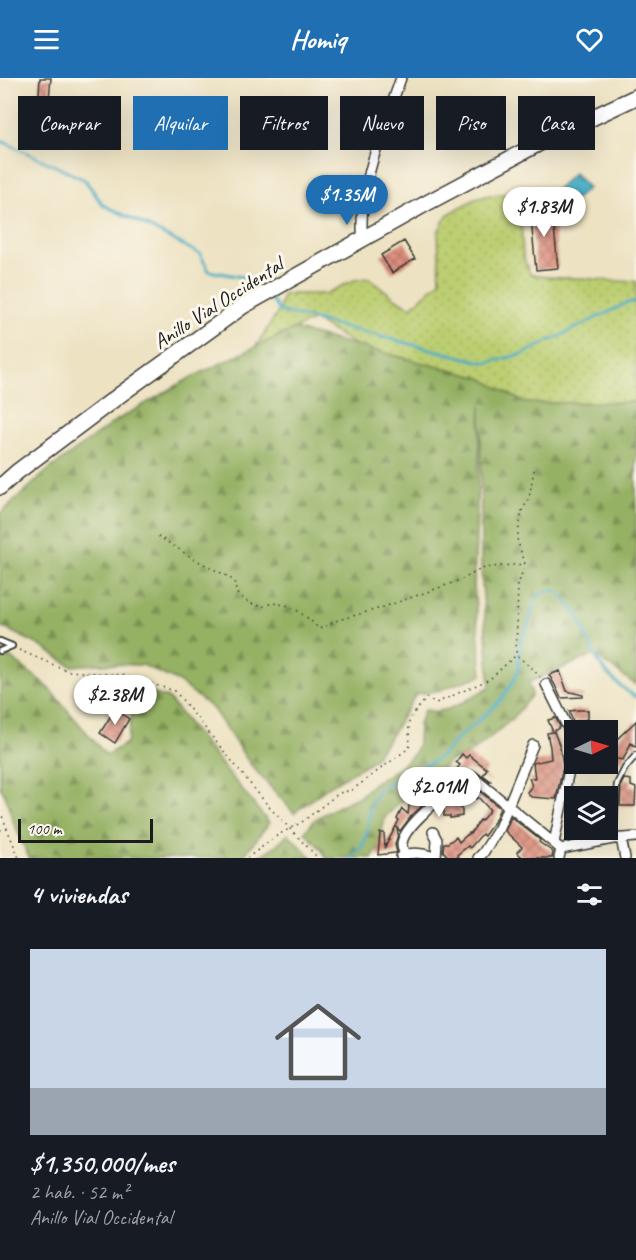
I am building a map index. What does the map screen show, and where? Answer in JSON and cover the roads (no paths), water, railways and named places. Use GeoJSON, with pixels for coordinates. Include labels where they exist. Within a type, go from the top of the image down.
{"type":"FeatureCollection","features":[{"type":"Feature","properties":{"kind":"highway","name":"Anillo Vial Occidental"},"geometry":{"type":"LineString","coordinates":[[0,487],[121,394],[243,306],[549,138],[636,97]]}},
{"type":"Feature","properties":{"kind":"street"},"geometry":{"type":"LineString","coordinates":[[363,239],[361,226],[366,185],[400,78]]}},
{"type":"Feature","properties":{"kind":"street"},"geometry":{"type":"LineString","coordinates":[[546,684],[569,730],[571,760],[558,850]]}},
{"type":"Feature","properties":{"kind":"street"},"geometry":{"type":"LineString","coordinates":[[478,858],[499,828],[533,745]]}},
{"type":"Feature","properties":{"kind":"street"},"geometry":{"type":"LineString","coordinates":[[433,832],[437,840],[436,858],[414,853],[402,856],[404,837],[416,820],[464,778],[474,778],[558,850]]}},
{"type":"Feature","properties":{"kind":"street"},"geometry":{"type":"LineString","coordinates":[[618,838],[636,837]]}},
{"type":"Feature","properties":{"kind":"street"},"geometry":{"type":"LineString","coordinates":[[558,850],[607,840]]}},
{"type":"Feature","properties":{"kind":"street"},"geometry":{"type":"LineString","coordinates":[[618,840],[625,858]]}},
{"type":"Feature","properties":{"kind":"lane"},"geometry":{"type":"LineString","coordinates":[[0,641],[12,646],[0,651]]}},
{"type":"Feature","properties":{"kind":"lane"},"geometry":{"type":"LineString","coordinates":[[617,786],[625,768],[636,755]]}},
{"type":"Feature","properties":{"kind":"water"},"geometry":{"type":"Polygon","coordinates":[[[574,173],[588,188],[562,212],[548,197],[574,173]]]}},
{"type":"Feature","properties":{"kind":"waterway"},"geometry":{"type":"LineString","coordinates":[[0,142],[85,180],[103,205],[200,254],[209,271],[259,280],[264,289]]}},
{"type":"Feature","properties":{"kind":"waterway"},"geometry":{"type":"LineString","coordinates":[[270,297],[279,311],[486,363],[523,354],[627,303],[636,301]]}},
{"type":"Feature","properties":{"kind":"waterway"},"geometry":{"type":"LineString","coordinates":[[350,858],[359,851],[364,843],[371,807],[380,789],[440,757],[490,710],[509,688],[517,674],[521,641],[535,601],[542,593],[555,590],[568,603],[580,619],[593,652],[604,670],[636,697]]}}]}
